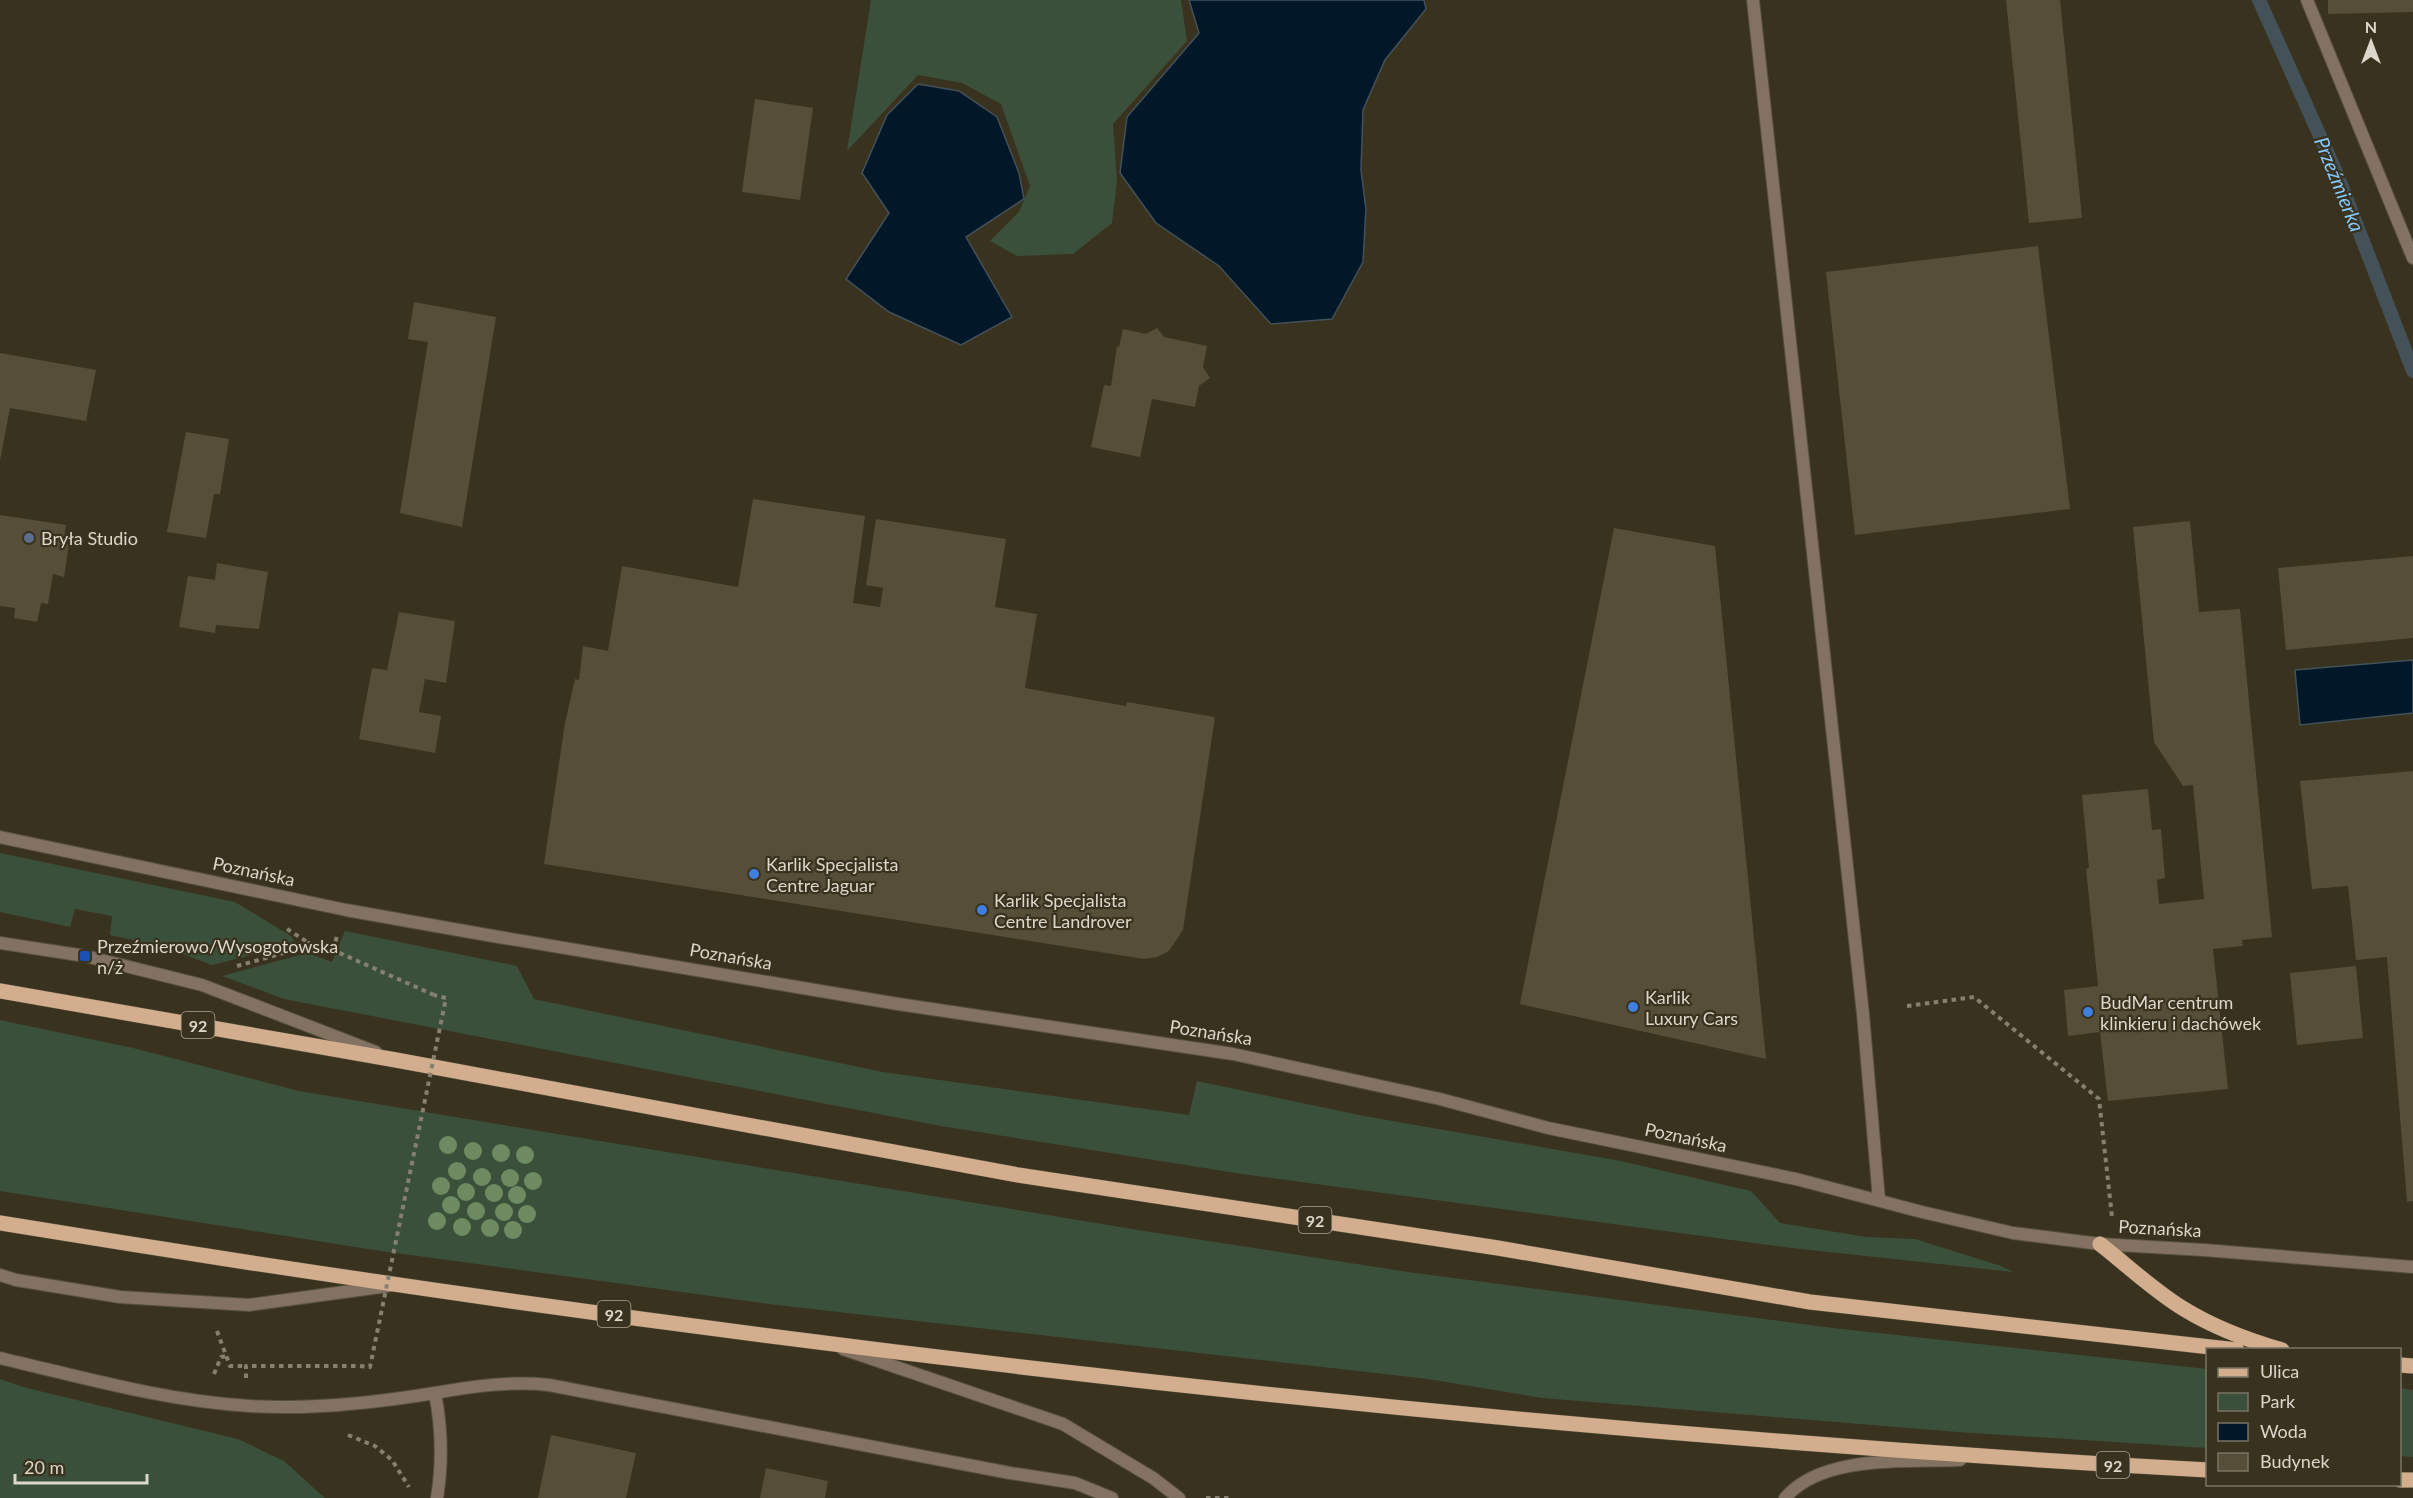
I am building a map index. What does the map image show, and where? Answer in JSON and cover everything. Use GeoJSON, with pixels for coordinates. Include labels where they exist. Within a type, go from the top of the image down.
{"type":"FeatureCollection","features":[{"type":"Feature","properties":{"kind":"main road","name":"92"},"geometry":{"type":"LineString","coordinates":[[0,991],[396,1060],[1018,1175],[1498,1248],[1810,1302],[2219,1348]]}},
{"type":"Feature","properties":{"kind":"main road","name":"92"},"geometry":{"type":"LineString","coordinates":[[0,1223],[187,1254],[400,1285],[828,1344],[1132,1380],[1638,1429],[2019,1459],[2206,1470]]}},
{"type":"Feature","properties":{"kind":"main road"},"geometry":{"type":"LineString","coordinates":[[2108,1244],[2190,1312],[2231,1334],[2276,1348]]}},
{"type":"Feature","properties":{"kind":"street"},"geometry":{"type":"LineString","coordinates":[[1753,0],[1859,979],[1879,1200]]}},
{"type":"Feature","properties":{"kind":"street"},"geometry":{"type":"LineString","coordinates":[[2307,0],[2413,258]]}},
{"type":"Feature","properties":{"kind":"street","name":"Poznańska"},"geometry":{"type":"LineString","coordinates":[[0,837],[346,910],[487,935],[898,1004],[1233,1054],[1440,1099],[1548,1128],[1796,1179],[2013,1233],[2108,1244],[2413,1267]]}},
{"type":"Feature","properties":{"kind":"street"},"geometry":{"type":"LineString","coordinates":[[0,944],[86,956],[202,985],[396,1060]]}},
{"type":"Feature","properties":{"kind":"street"},"geometry":{"type":"LineString","coordinates":[[0,1275],[16,1280],[120,1297],[249,1305],[400,1285]]}},
{"type":"Feature","properties":{"kind":"street"},"geometry":{"type":"LineString","coordinates":[[828,1344],[1063,1424],[1153,1478],[1179,1498]]}},
{"type":"Feature","properties":{"kind":"street"},"geometry":{"type":"LineString","coordinates":[[0,1358],[175,1398],[247,1406],[348,1404],[486,1384],[518,1382],[549,1385],[1010,1473],[1075,1483],[1112,1498]]}},
{"type":"Feature","properties":{"kind":"street"},"geometry":{"type":"LineString","coordinates":[[435,1393],[442,1438],[442,1466],[437,1498]]}},
{"type":"Feature","properties":{"kind":"street"},"geometry":{"type":"LineString","coordinates":[[1785,1498],[1813,1477],[1864,1463],[2019,1459]]}},
{"type":"Feature","properties":{"kind":"path"},"geometry":{"type":"LineString","coordinates":[[335,951],[336,940]]}},
{"type":"Feature","properties":{"kind":"path"},"geometry":{"type":"LineString","coordinates":[[217,1330],[230,1366],[370,1367],[446,998],[434,995],[335,951],[309,943],[298,949],[229,968]]}},
{"type":"Feature","properties":{"kind":"path"},"geometry":{"type":"LineString","coordinates":[[1907,1006],[1974,997],[2099,1099],[2108,1244]]}},
{"type":"Feature","properties":{"kind":"path"},"geometry":{"type":"LineString","coordinates":[[246,1366],[246,1380]]}},
{"type":"Feature","properties":{"kind":"path"},"geometry":{"type":"LineString","coordinates":[[1203,1498],[1229,1498]]}},
{"type":"Feature","properties":{"kind":"green space"},"geometry":{"type":"Polygon","coordinates":[[[871,0],[1181,0],[1187,41],[1113,124],[1117,181],[1112,223],[1073,254],[1017,256],[990,241],[1019,212],[1030,186],[1001,104],[962,83],[918,75],[847,151],[871,0]]]}},
{"type":"Feature","properties":{"kind":"green space"},"geometry":{"type":"Polygon","coordinates":[[[0,853],[235,902],[291,936],[295,944],[212,965],[161,946],[110,935],[112,916],[75,909],[70,927],[0,912],[0,853]]]}},
{"type":"Feature","properties":{"kind":"green space"},"geometry":{"type":"Polygon","coordinates":[[[345,931],[517,966],[534,999],[883,1072],[1189,1115],[1197,1081],[1364,1116],[1621,1161],[1751,1191],[1780,1223],[1867,1237],[1915,1239],[2001,1266],[2013,1272],[1783,1247],[1242,1174],[941,1126],[284,999],[222,976],[307,953],[332,962],[345,931]]]}},
{"type":"Feature","properties":{"kind":"green space"},"geometry":{"type":"Polygon","coordinates":[[[0,1020],[133,1048],[299,1091],[1138,1230],[1408,1272],[1833,1328],[2206,1369],[2206,1448],[1958,1432],[1542,1398],[1428,1379],[777,1305],[381,1251],[0,1191],[0,1020]]]}},
{"type":"Feature","properties":{"kind":"green space"},"geometry":{"type":"Polygon","coordinates":[[[0,1379],[23,1387],[238,1439],[284,1461],[325,1498],[0,1498],[0,1379]]]}},
{"type":"Feature","properties":{"kind":"green space"},"geometry":{"type":"Polygon","coordinates":[[[2401,1388],[2413,1390],[2413,1457],[2401,1456],[2401,1388]]]}},
{"type":"Feature","properties":{"kind":"water"},"geometry":{"type":"Polygon","coordinates":[[[1189,0],[1424,0],[1426,9],[1385,60],[1363,110],[1361,170],[1366,209],[1363,262],[1332,319],[1271,324],[1219,266],[1156,223],[1120,173],[1127,117],[1199,33],[1189,0]]]}},
{"type":"Feature","properties":{"kind":"water"},"geometry":{"type":"Polygon","coordinates":[[[918,84],[959,91],[997,117],[1019,173],[1024,199],[966,237],[1012,317],[961,345],[889,312],[846,279],[889,213],[862,173],[887,115],[918,84]]]}},
{"type":"Feature","properties":{"kind":"water"},"geometry":{"type":"Polygon","coordinates":[[[2413,660],[2413,713],[2300,725],[2295,670],[2413,660]]]}},
{"type":"Feature","properties":{"kind":"building"},"geometry":{"type":"Polygon","coordinates":[[[2006,0],[2060,0],[2082,218],[2029,223],[2006,0]]]}},
{"type":"Feature","properties":{"kind":"building"},"geometry":{"type":"Polygon","coordinates":[[[2328,0],[2413,0],[2413,12],[2328,14],[2328,0]]]}},
{"type":"Feature","properties":{"kind":"building"},"geometry":{"type":"Polygon","coordinates":[[[755,99],[813,108],[800,200],[742,192],[755,99]]]}},
{"type":"Feature","properties":{"kind":"building"},"geometry":{"type":"Polygon","coordinates":[[[2038,246],[2070,509],[1855,535],[1826,272],[2038,246]]]}},
{"type":"Feature","properties":{"kind":"building"},"geometry":{"type":"Polygon","coordinates":[[[414,302],[496,317],[462,527],[400,513],[428,342],[408,339],[414,302]]]}},
{"type":"Feature","properties":{"kind":"building"},"geometry":{"type":"Polygon","coordinates":[[[1157,328],[1164,337],[1207,346],[1203,367],[1210,378],[1199,386],[1195,407],[1152,399],[1140,457],[1091,447],[1104,385],[1111,386],[1117,346],[1119,347],[1123,329],[1146,334],[1157,328]]]}},
{"type":"Feature","properties":{"kind":"building"},"geometry":{"type":"Polygon","coordinates":[[[0,353],[96,370],[86,421],[10,408],[0,461],[0,353]]]}},
{"type":"Feature","properties":{"kind":"building"},"geometry":{"type":"Polygon","coordinates":[[[186,432],[229,439],[220,494],[214,494],[206,538],[167,532],[186,432]]]}},
{"type":"Feature","properties":{"kind":"building"},"geometry":{"type":"Polygon","coordinates":[[[753,499],[865,516],[853,603],[880,607],[883,588],[866,585],[876,519],[1006,539],[995,607],[1037,614],[1025,688],[1126,706],[1127,702],[1215,717],[1183,930],[1169,951],[1157,957],[1144,959],[544,864],[565,723],[575,679],[579,680],[583,646],[608,651],[622,566],[738,587],[753,499]]]}},
{"type":"Feature","properties":{"kind":"building"},"geometry":{"type":"Polygon","coordinates":[[[0,515],[66,525],[63,544],[69,544],[64,577],[53,574],[48,604],[41,603],[37,622],[14,618],[15,608],[0,606],[0,515]]]}},
{"type":"Feature","properties":{"kind":"building"},"geometry":{"type":"Polygon","coordinates":[[[2190,521],[2199,612],[2240,609],[2272,937],[2242,940],[2243,946],[2213,949],[2228,1089],[2108,1101],[2100,1032],[2068,1036],[2064,990],[2098,986],[2086,869],[2089,868],[2082,795],[2148,789],[2152,830],[2161,829],[2165,878],[2157,880],[2159,904],[2204,899],[2193,785],[2183,786],[2154,742],[2133,527],[2190,521]]]}},
{"type":"Feature","properties":{"kind":"building"},"geometry":{"type":"Polygon","coordinates":[[[1614,528],[1715,546],[1766,1059],[1520,1004],[1614,528]]]}},
{"type":"Feature","properties":{"kind":"building"},"geometry":{"type":"Polygon","coordinates":[[[2413,556],[2413,638],[2286,650],[2278,568],[2413,556]]]}},
{"type":"Feature","properties":{"kind":"building"},"geometry":{"type":"Polygon","coordinates":[[[217,563],[268,572],[259,629],[216,625],[215,633],[179,627],[188,576],[215,580],[217,563]]]}},
{"type":"Feature","properties":{"kind":"building"},"geometry":{"type":"Polygon","coordinates":[[[399,612],[455,621],[446,683],[425,679],[419,712],[441,716],[435,753],[359,739],[372,668],[387,670],[399,612]]]}},
{"type":"Feature","properties":{"kind":"building"},"geometry":{"type":"Polygon","coordinates":[[[2413,771],[2413,1201],[2407,1202],[2387,957],[2356,960],[2348,886],[2312,889],[2300,781],[2413,771]]]}},
{"type":"Feature","properties":{"kind":"building"},"geometry":{"type":"Polygon","coordinates":[[[2356,966],[2363,1038],[2297,1045],[2290,973],[2356,966]]]}},
{"type":"Feature","properties":{"kind":"building"},"geometry":{"type":"Polygon","coordinates":[[[551,1435],[636,1453],[626,1498],[538,1498],[551,1435]]]}},
{"type":"Feature","properties":{"kind":"building"},"geometry":{"type":"Polygon","coordinates":[[[766,1468],[828,1481],[825,1498],[760,1498],[766,1468]]]}},
{"type":"Feature","properties":{"kind":"waterway","name":"Przeźmierka"},"geometry":{"type":"LineString","coordinates":[[2259,0],[2337,174],[2413,371]]}},
{"type":"Feature","properties":{"kind":"place","name":"Bryła Studio"},"geometry":{"type":"Point","coordinates":[29,538]}},
{"type":"Feature","properties":{"kind":"place","name":"Karlik Specjalista Centre Jaguar"},"geometry":{"type":"Point","coordinates":[754,874]}},
{"type":"Feature","properties":{"kind":"place","name":"Karlik Specjalista Centre Landrover"},"geometry":{"type":"Point","coordinates":[982,910]}},
{"type":"Feature","properties":{"kind":"place","name":"Przeźmierowo/Wysogotowska n/ż"},"geometry":{"type":"Point","coordinates":[85,956]}},
{"type":"Feature","properties":{"kind":"place","name":"Karlik Luxury Cars"},"geometry":{"type":"Point","coordinates":[1633,1007]}},
{"type":"Feature","properties":{"kind":"place","name":"BudMar centrum klinkieru i dachówek"},"geometry":{"type":"Point","coordinates":[2088,1012]}}]}
